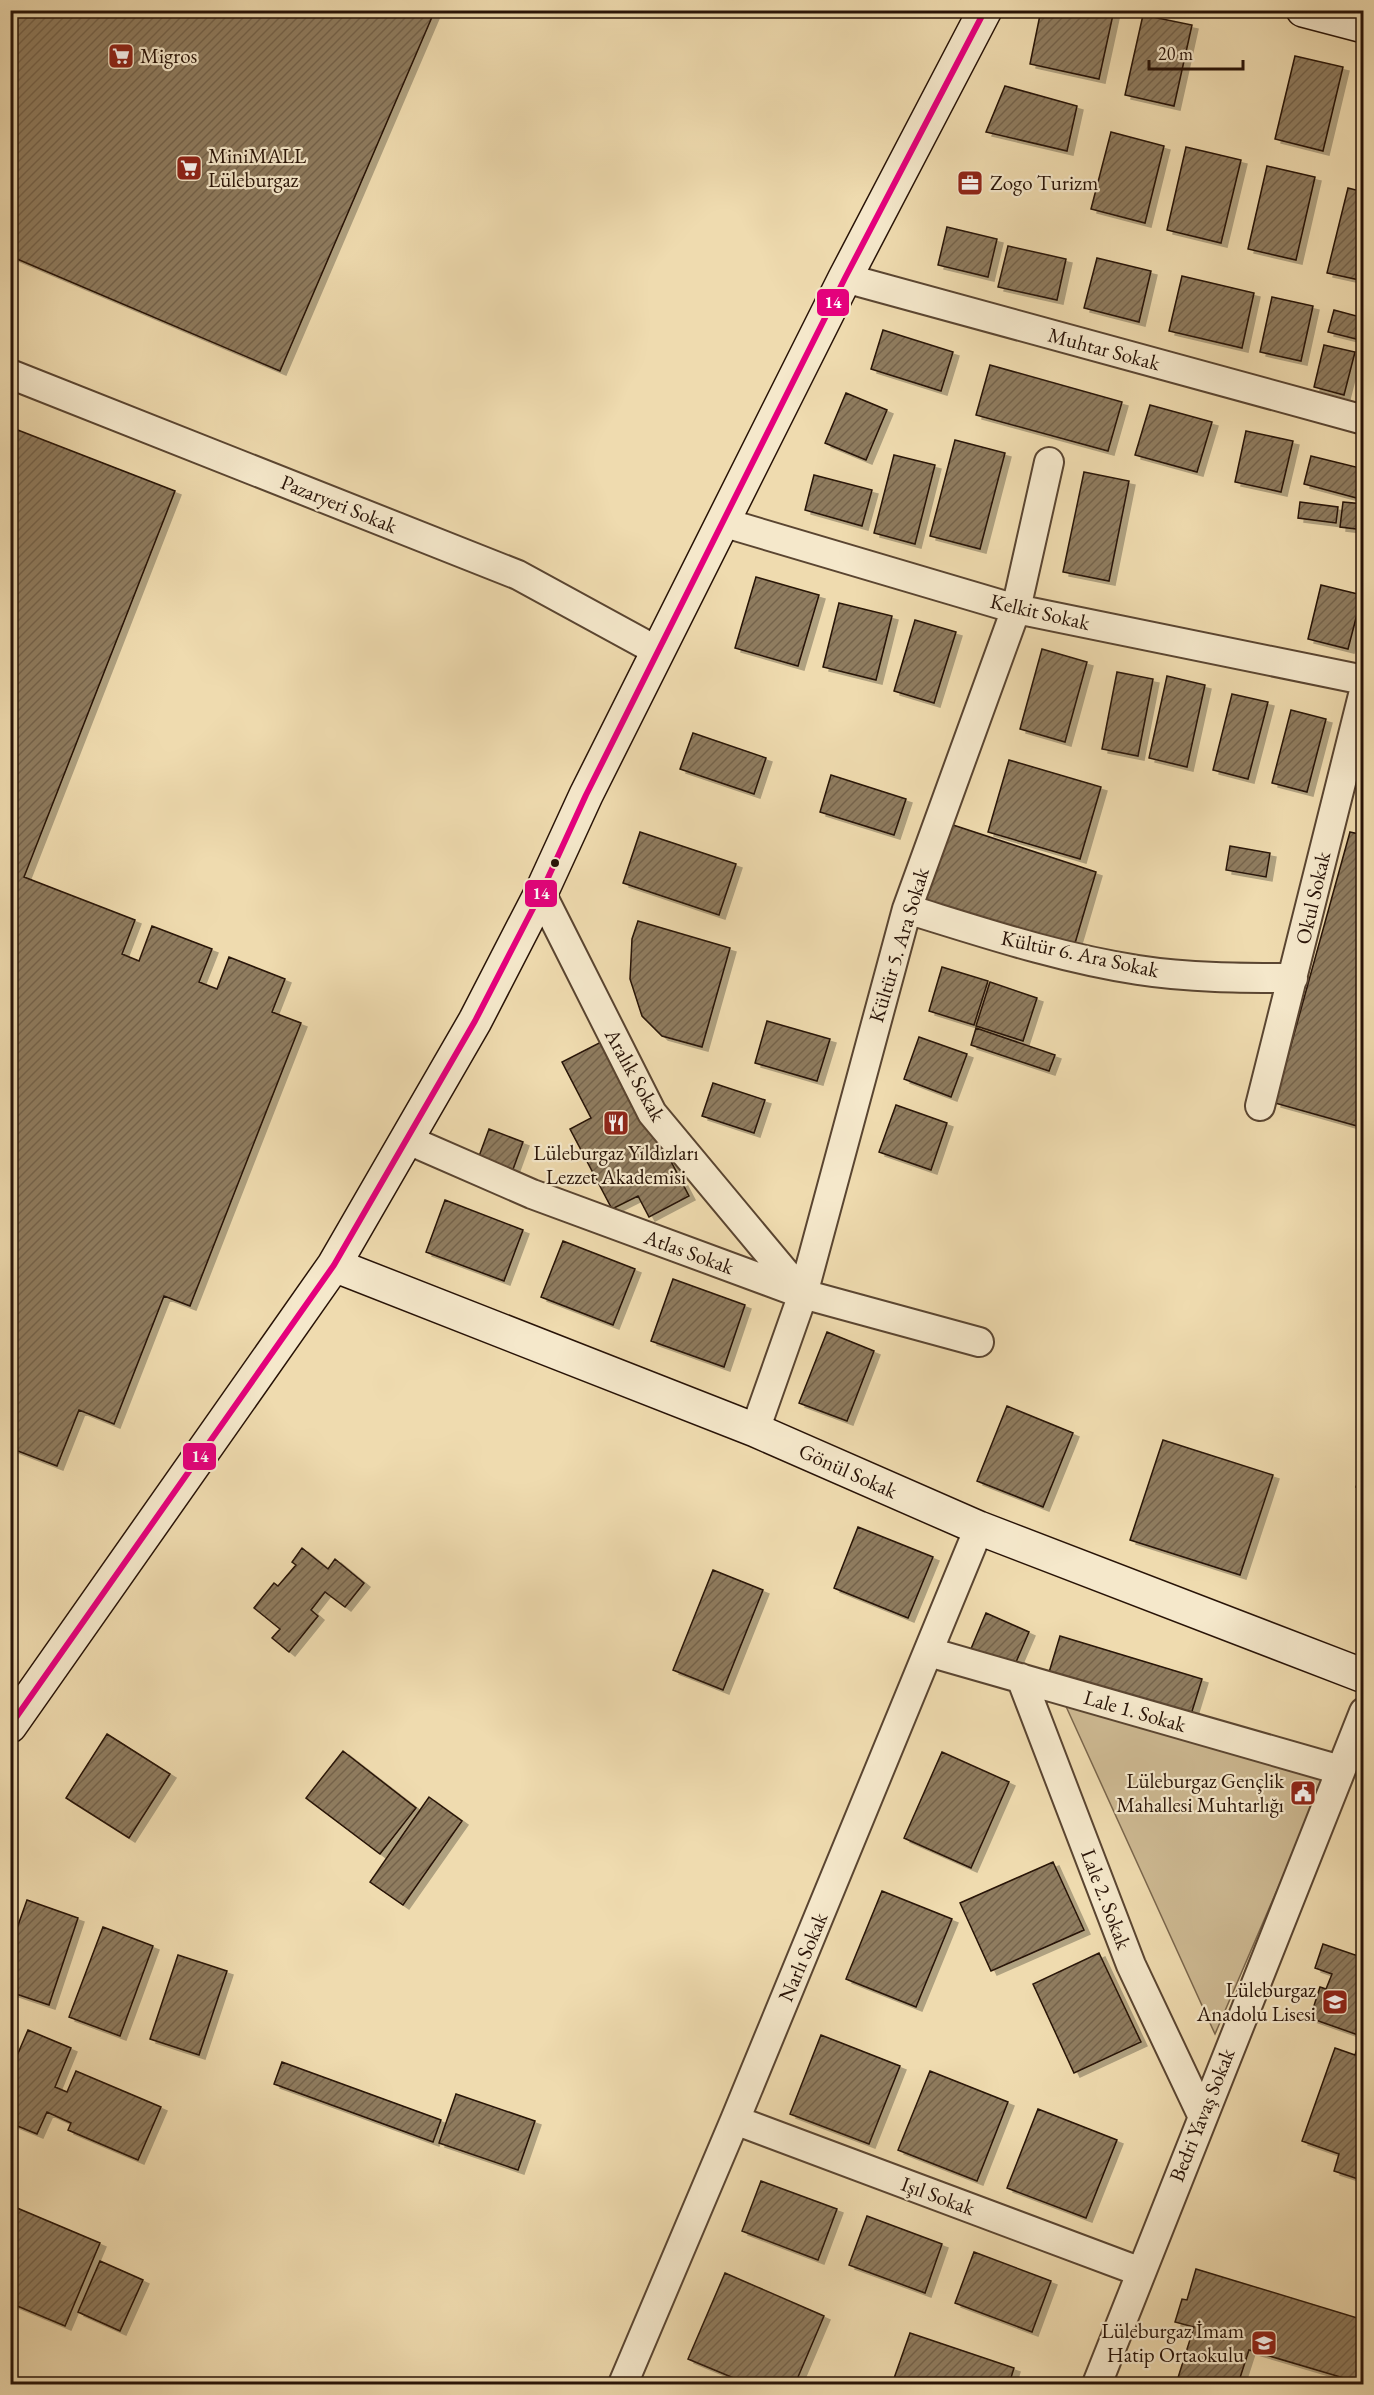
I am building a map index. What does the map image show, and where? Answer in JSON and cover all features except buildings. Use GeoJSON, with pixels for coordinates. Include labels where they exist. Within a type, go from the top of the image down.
{"type":"FeatureCollection","features":[{"type":"Feature","properties":{"kind":"main road"},"geometry":{"type":"LineString","coordinates":[[10,1726],[334,1265],[475,1021],[541,893],[586,795],[845,278],[985,10]]}},
{"type":"Feature","properties":{"kind":"main road"},"geometry":{"type":"LineString","coordinates":[[1303,10],[1364,26]]}},
{"type":"Feature","properties":{"kind":"main road","name":"Gönül Sokak"},"geometry":{"type":"LineString","coordinates":[[334,1265],[755,1430],[979,1528],[1364,1676]]}},
{"type":"Feature","properties":{"kind":"street","name":"Muhtar Sokak"},"geometry":{"type":"LineString","coordinates":[[845,278],[1364,420]]}},
{"type":"Feature","properties":{"kind":"street","name":"Pazaryeri Sokak"},"geometry":{"type":"LineString","coordinates":[[10,374],[518,575],[659,652]]}},
{"type":"Feature","properties":{"kind":"street","name":"Kültür 5. Ara Sokak"},"geometry":{"type":"LineString","coordinates":[[755,1430],[803,1294],[907,909],[1016,609],[1049,462]]}},
{"type":"Feature","properties":{"kind":"street","name":"Kelkit Sokak"},"geometry":{"type":"LineString","coordinates":[[722,522],[1016,609],[1364,680]]}},
{"type":"Feature","properties":{"kind":"street","name":"Okul Sokak"},"geometry":{"type":"LineString","coordinates":[[1260,1106],[1364,691]]}},
{"type":"Feature","properties":{"kind":"street","name":"Aralık Sokak"},"geometry":{"type":"LineString","coordinates":[[541,893],[652,1113],[803,1294]]}},
{"type":"Feature","properties":{"kind":"street","name":"Kültür 6. Ara Sokak"},"geometry":{"type":"LineString","coordinates":[[907,909],[1013,941],[1137,970],[1226,978],[1293,978]]}},
{"type":"Feature","properties":{"kind":"street","name":"Atlas Sokak"},"geometry":{"type":"LineString","coordinates":[[406,1139],[532,1194],[803,1294],[979,1342]]}},
{"type":"Feature","properties":{"kind":"street","name":"Narlı Sokak"},"geometry":{"type":"LineString","coordinates":[[623,2385],[979,1528]]}},
{"type":"Feature","properties":{"kind":"street","name":"Lale 1. Sokak"},"geometry":{"type":"LineString","coordinates":[[929,1652],[1340,1770]]}},
{"type":"Feature","properties":{"kind":"street","name":"Lale 2. Sokak"},"geometry":{"type":"LineString","coordinates":[[1021,1678],[1131,1965],[1202,2115]]}},
{"type":"Feature","properties":{"kind":"street","name":"Bedri Yavaş Sokak"},"geometry":{"type":"LineString","coordinates":[[1097,2385],[1202,2115],[1364,1712]]}},
{"type":"Feature","properties":{"kind":"street","name":"Işıl Sokak"},"geometry":{"type":"LineString","coordinates":[[735,2120],[1141,2272]]}},
{"type":"Feature","properties":{"kind":"shaded area"},"geometry":{"type":"Polygon","coordinates":[[[1064,1702],[1327,1774],[1215,2034],[1064,1702]]]}},
{"type":"Feature","properties":{"kind":"transit line","name":"14"},"geometry":{"type":"LineString","coordinates":[[10,1726],[334,1265],[475,1021],[541,893],[586,795],[845,278],[985,10]]}},
{"type":"Feature","properties":{"kind":"place","name":"Migros"},"geometry":{"type":"Point","coordinates":[121,56]}},
{"type":"Feature","properties":{"kind":"place","name":"MiniMALL Lüleburgaz"},"geometry":{"type":"Point","coordinates":[189,168]}},
{"type":"Feature","properties":{"kind":"place","name":"Zogo Turizm"},"geometry":{"type":"Point","coordinates":[970,183]}},
{"type":"Feature","properties":{"kind":"place","name":"Lüleburgaz Yıldızları Lezzet Akademisi"},"geometry":{"type":"Point","coordinates":[616,1123]}},
{"type":"Feature","properties":{"kind":"place","name":"Lüleburgaz Gençlik Mahallesi Muhtarlığı"},"geometry":{"type":"Point","coordinates":[1303,1793]}},
{"type":"Feature","properties":{"kind":"place","name":"Lüleburgaz Anadolu Lisesi"},"geometry":{"type":"Point","coordinates":[1335,2002]}},
{"type":"Feature","properties":{"kind":"place","name":"Lüleburgaz İmam Hatip Ortaokulu"},"geometry":{"type":"Point","coordinates":[1264,2343]}}]}
